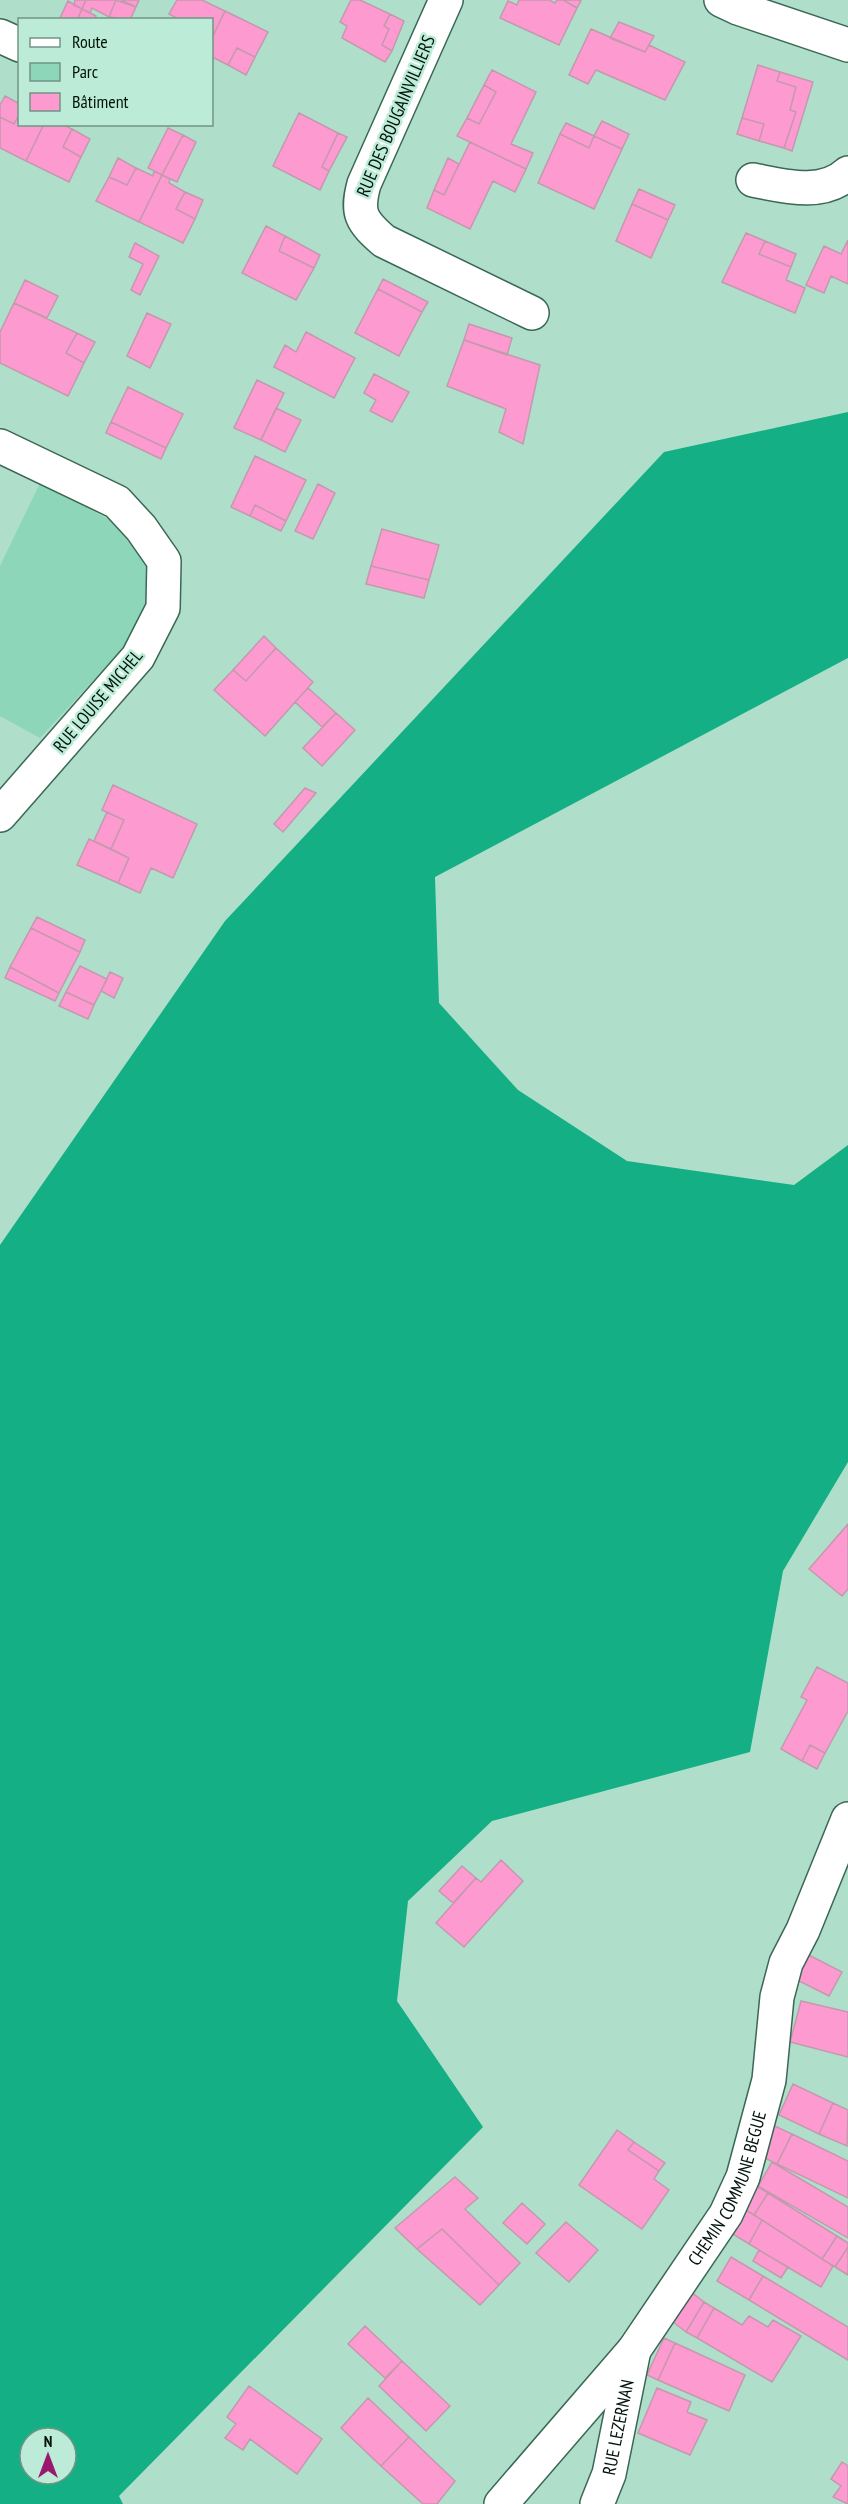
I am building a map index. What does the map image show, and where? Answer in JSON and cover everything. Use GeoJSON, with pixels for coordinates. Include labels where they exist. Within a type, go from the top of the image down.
{"type":"FeatureCollection","features":[{"type":"Feature","properties":{"kind":"street","name":"RUE DES BOUGAINVILLIERS"},"geometry":{"type":"LineString","coordinates":[[446,0],[363,184],[358,205],[366,225],[384,241],[532,313]]}},
{"type":"Feature","properties":{"kind":"street"},"geometry":{"type":"LineString","coordinates":[[720,0],[848,45]]}},
{"type":"Feature","properties":{"kind":"street"},"geometry":{"type":"LineString","coordinates":[[0,36],[18,44]]}},
{"type":"Feature","properties":{"kind":"street"},"geometry":{"type":"LineString","coordinates":[[753,180],[813,188],[833,184],[848,173]]}},
{"type":"Feature","properties":{"kind":"street","name":"RUE LOUISE MICHEL"},"geometry":{"type":"LineString","coordinates":[[0,446],[117,502],[141,528],[164,561],[163,608],[138,657],[0,815]]}},
{"type":"Feature","properties":{"kind":"street","name":"CHEMIN COMMUNE BEGUE"},"geometry":{"type":"LineString","coordinates":[[501,2504],[634,2350],[715,2231],[743,2177],[769,2080],[777,1997],[786,1963],[803,1930],[848,1819]]}},
{"type":"Feature","properties":{"kind":"street","name":"RUE LEZERNAN"},"geometry":{"type":"LineString","coordinates":[[597,2504],[609,2474],[634,2350]]}},
{"type":"Feature","properties":{"kind":"green space"},"geometry":{"type":"Polygon","coordinates":[[[848,412],[848,658],[435,877],[439,1003],[518,1090],[627,1161],[794,1185],[848,1145],[848,1462],[783,1571],[750,1752],[492,1821],[408,1901],[397,2001],[483,2127],[119,2496],[123,2504],[0,2504],[0,1245],[225,921],[664,452],[848,412]]]}},
{"type":"Feature","properties":{"kind":"green space"},"geometry":{"type":"Polygon","coordinates":[[[41,481],[125,529],[148,566],[152,590],[136,634],[40,738],[0,716],[0,566],[41,481]]]}},
{"type":"Feature","properties":{"kind":"building"},"geometry":{"type":"Polygon","coordinates":[[[75,0],[86,0],[82,9],[74,5],[75,0]]]}},
{"type":"Feature","properties":{"kind":"building"},"geometry":{"type":"Polygon","coordinates":[[[86,0],[116,0],[109,17],[92,8],[90,13],[82,9],[86,0]]]}},
{"type":"Feature","properties":{"kind":"building"},"geometry":{"type":"Polygon","coordinates":[[[116,0],[136,7],[131,18],[109,17],[116,0]]]}},
{"type":"Feature","properties":{"kind":"building"},"geometry":{"type":"Polygon","coordinates":[[[121,0],[139,0],[136,7],[121,0]]]}},
{"type":"Feature","properties":{"kind":"building"},"geometry":{"type":"Polygon","coordinates":[[[177,0],[202,0],[225,11],[213,36],[213,18],[176,18],[169,14],[177,0]]]}},
{"type":"Feature","properties":{"kind":"building"},"geometry":{"type":"Polygon","coordinates":[[[351,0],[360,0],[390,14],[384,26],[389,29],[382,45],[392,51],[385,62],[342,38],[347,26],[340,22],[351,0]]]}},
{"type":"Feature","properties":{"kind":"building"},"geometry":{"type":"Polygon","coordinates":[[[519,0],[549,0],[555,3],[557,0],[563,0],[577,8],[559,45],[500,18],[508,1],[517,5],[519,0]]]}},
{"type":"Feature","properties":{"kind":"building"},"geometry":{"type":"Polygon","coordinates":[[[563,0],[579,0],[581,1],[577,8],[563,0]]]}},
{"type":"Feature","properties":{"kind":"building"},"geometry":{"type":"Polygon","coordinates":[[[68,1],[82,9],[78,18],[60,18],[68,1]]]}},
{"type":"Feature","properties":{"kind":"building"},"geometry":{"type":"Polygon","coordinates":[[[82,9],[96,16],[96,18],[78,18],[82,9]]]}},
{"type":"Feature","properties":{"kind":"building"},"geometry":{"type":"Polygon","coordinates":[[[225,11],[268,32],[255,57],[237,48],[228,65],[213,58],[213,36],[225,11]]]}},
{"type":"Feature","properties":{"kind":"building"},"geometry":{"type":"Polygon","coordinates":[[[390,14],[404,21],[392,51],[382,45],[389,29],[384,26],[390,14]]]}},
{"type":"Feature","properties":{"kind":"building"},"geometry":{"type":"Polygon","coordinates":[[[619,22],[654,36],[645,52],[610,38],[619,22]]]}},
{"type":"Feature","properties":{"kind":"building"},"geometry":{"type":"Polygon","coordinates":[[[591,29],[645,52],[649,45],[685,62],[665,100],[596,70],[588,84],[569,75],[591,29]]]}},
{"type":"Feature","properties":{"kind":"building"},"geometry":{"type":"Polygon","coordinates":[[[237,48],[255,57],[246,75],[228,65],[237,48]]]}},
{"type":"Feature","properties":{"kind":"building"},"geometry":{"type":"Polygon","coordinates":[[[758,65],[780,72],[777,81],[796,87],[790,110],[796,112],[784,148],[759,141],[764,124],[742,118],[758,65]]]}},
{"type":"Feature","properties":{"kind":"building"},"geometry":{"type":"Polygon","coordinates":[[[492,70],[536,92],[511,144],[533,153],[526,169],[457,136],[467,118],[479,124],[496,92],[484,85],[492,70]]]}},
{"type":"Feature","properties":{"kind":"building"},"geometry":{"type":"Polygon","coordinates":[[[780,72],[813,82],[792,151],[784,148],[796,112],[790,110],[796,87],[777,81],[780,72]]]}},
{"type":"Feature","properties":{"kind":"building"},"geometry":{"type":"Polygon","coordinates":[[[484,85],[496,92],[479,124],[467,118],[484,85]]]}},
{"type":"Feature","properties":{"kind":"building"},"geometry":{"type":"Polygon","coordinates":[[[5,96],[18,103],[18,117],[14,124],[0,117],[0,105],[5,96]]]}},
{"type":"Feature","properties":{"kind":"building"},"geometry":{"type":"Polygon","coordinates":[[[299,113],[338,133],[322,167],[329,171],[320,190],[273,166],[299,113]]]}},
{"type":"Feature","properties":{"kind":"building"},"geometry":{"type":"Polygon","coordinates":[[[0,117],[14,124],[18,117],[18,126],[43,126],[26,161],[0,148],[0,117]]]}},
{"type":"Feature","properties":{"kind":"building"},"geometry":{"type":"Polygon","coordinates":[[[742,118],[764,124],[759,141],[737,134],[742,118]]]}},
{"type":"Feature","properties":{"kind":"building"},"geometry":{"type":"Polygon","coordinates":[[[602,121],[629,134],[622,149],[594,136],[602,121]]]}},
{"type":"Feature","properties":{"kind":"building"},"geometry":{"type":"Polygon","coordinates":[[[566,123],[594,136],[589,148],[560,134],[566,123]]]}},
{"type":"Feature","properties":{"kind":"building"},"geometry":{"type":"Polygon","coordinates":[[[43,126],[66,126],[72,129],[63,147],[81,157],[69,182],[26,161],[43,126]]]}},
{"type":"Feature","properties":{"kind":"building"},"geometry":{"type":"Polygon","coordinates":[[[168,128],[183,135],[162,175],[148,168],[168,128]]]}},
{"type":"Feature","properties":{"kind":"building"},"geometry":{"type":"Polygon","coordinates":[[[72,129],[90,139],[81,157],[63,147],[72,129]]]}},
{"type":"Feature","properties":{"kind":"building"},"geometry":{"type":"Polygon","coordinates":[[[338,133],[347,137],[329,171],[322,167],[338,133]]]}},
{"type":"Feature","properties":{"kind":"building"},"geometry":{"type":"Polygon","coordinates":[[[560,134],[589,148],[594,136],[622,149],[594,209],[538,183],[560,134]]]}},
{"type":"Feature","properties":{"kind":"building"},"geometry":{"type":"Polygon","coordinates":[[[183,135],[196,142],[177,182],[162,175],[183,135]]]}},
{"type":"Feature","properties":{"kind":"building"},"geometry":{"type":"Polygon","coordinates":[[[470,142],[526,169],[515,192],[493,181],[470,229],[427,208],[434,190],[444,195],[470,142]]]}},
{"type":"Feature","properties":{"kind":"building"},"geometry":{"type":"Polygon","coordinates":[[[118,158],[136,168],[127,185],[109,177],[118,158]]]}},
{"type":"Feature","properties":{"kind":"building"},"geometry":{"type":"Polygon","coordinates":[[[448,158],[459,164],[444,195],[434,190],[448,158]]]}},
{"type":"Feature","properties":{"kind":"building"},"geometry":{"type":"Polygon","coordinates":[[[136,168],[153,176],[154,171],[162,175],[139,222],[96,201],[109,177],[127,185],[136,168]]]}},
{"type":"Feature","properties":{"kind":"building"},"geometry":{"type":"Polygon","coordinates":[[[162,175],[170,179],[169,183],[185,192],[176,209],[195,219],[183,243],[139,222],[162,175]]]}},
{"type":"Feature","properties":{"kind":"building"},"geometry":{"type":"Polygon","coordinates":[[[639,189],[675,205],[668,220],[632,204],[639,189]]]}},
{"type":"Feature","properties":{"kind":"building"},"geometry":{"type":"Polygon","coordinates":[[[185,192],[203,200],[195,219],[176,209],[185,192]]]}},
{"type":"Feature","properties":{"kind":"building"},"geometry":{"type":"Polygon","coordinates":[[[632,204],[668,220],[651,258],[616,241],[632,204]]]}},
{"type":"Feature","properties":{"kind":"building"},"geometry":{"type":"Polygon","coordinates":[[[266,226],[285,236],[279,251],[314,268],[296,300],[242,273],[266,226]]]}},
{"type":"Feature","properties":{"kind":"building"},"geometry":{"type":"Polygon","coordinates":[[[746,233],[765,241],[759,254],[791,267],[786,280],[805,288],[795,313],[722,282],[746,233]]]}},
{"type":"Feature","properties":{"kind":"building"},"geometry":{"type":"Polygon","coordinates":[[[285,236],[320,255],[314,268],[279,251],[285,236]]]}},
{"type":"Feature","properties":{"kind":"building"},"geometry":{"type":"Polygon","coordinates":[[[848,240],[848,284],[831,276],[824,293],[806,285],[824,246],[841,254],[848,240]]]}},
{"type":"Feature","properties":{"kind":"building"},"geometry":{"type":"Polygon","coordinates":[[[765,241],[796,254],[791,267],[759,254],[765,241]]]}},
{"type":"Feature","properties":{"kind":"building"},"geometry":{"type":"Polygon","coordinates":[[[135,243],[159,256],[140,295],[131,290],[143,264],[129,257],[135,243]]]}},
{"type":"Feature","properties":{"kind":"building"},"geometry":{"type":"Polygon","coordinates":[[[383,279],[428,302],[422,312],[378,289],[383,279]]]}},
{"type":"Feature","properties":{"kind":"building"},"geometry":{"type":"Polygon","coordinates":[[[25,280],[58,296],[47,318],[14,303],[25,280]]]}},
{"type":"Feature","properties":{"kind":"building"},"geometry":{"type":"Polygon","coordinates":[[[378,289],[422,312],[399,356],[355,333],[378,289]]]}},
{"type":"Feature","properties":{"kind":"building"},"geometry":{"type":"Polygon","coordinates":[[[14,303],[77,333],[66,353],[84,363],[68,396],[0,363],[0,332],[14,303]]]}},
{"type":"Feature","properties":{"kind":"building"},"geometry":{"type":"Polygon","coordinates":[[[147,313],[171,324],[150,368],[127,356],[147,313]]]}},
{"type":"Feature","properties":{"kind":"building"},"geometry":{"type":"Polygon","coordinates":[[[469,324],[512,338],[507,355],[464,340],[469,324]]]}},
{"type":"Feature","properties":{"kind":"building"},"geometry":{"type":"Polygon","coordinates":[[[306,332],[355,358],[334,398],[274,367],[285,345],[296,352],[306,332]]]}},
{"type":"Feature","properties":{"kind":"building"},"geometry":{"type":"Polygon","coordinates":[[[77,333],[95,342],[84,363],[66,353],[77,333]]]}},
{"type":"Feature","properties":{"kind":"building"},"geometry":{"type":"Polygon","coordinates":[[[464,340],[540,365],[523,444],[499,432],[506,409],[447,386],[464,340]]]}},
{"type":"Feature","properties":{"kind":"building"},"geometry":{"type":"Polygon","coordinates":[[[374,374],[409,392],[392,422],[370,411],[376,400],[364,393],[374,374]]]}},
{"type":"Feature","properties":{"kind":"building"},"geometry":{"type":"Polygon","coordinates":[[[257,380],[284,393],[261,440],[234,428],[257,380]]]}},
{"type":"Feature","properties":{"kind":"building"},"geometry":{"type":"Polygon","coordinates":[[[128,387],[183,414],[166,448],[111,422],[128,387]]]}},
{"type":"Feature","properties":{"kind":"building"},"geometry":{"type":"Polygon","coordinates":[[[276,408],[301,420],[285,452],[261,440],[276,408]]]}},
{"type":"Feature","properties":{"kind":"building"},"geometry":{"type":"Polygon","coordinates":[[[111,422],[166,448],[161,459],[106,433],[111,422]]]}},
{"type":"Feature","properties":{"kind":"building"},"geometry":{"type":"Polygon","coordinates":[[[255,456],[306,480],[286,521],[255,505],[250,516],[231,507],[255,456]]]}},
{"type":"Feature","properties":{"kind":"building"},"geometry":{"type":"Polygon","coordinates":[[[318,484],[335,493],[313,539],[295,531],[318,484]]]}},
{"type":"Feature","properties":{"kind":"building"},"geometry":{"type":"Polygon","coordinates":[[[255,505],[286,521],[281,531],[250,516],[255,505]]]}},
{"type":"Feature","properties":{"kind":"building"},"geometry":{"type":"Polygon","coordinates":[[[382,529],[439,545],[429,580],[371,566],[382,529]]]}},
{"type":"Feature","properties":{"kind":"building"},"geometry":{"type":"Polygon","coordinates":[[[371,566],[429,580],[424,598],[366,584],[371,566]]]}},
{"type":"Feature","properties":{"kind":"building"},"geometry":{"type":"Polygon","coordinates":[[[264,636],[276,648],[246,681],[233,670],[264,636]]]}},
{"type":"Feature","properties":{"kind":"building"},"geometry":{"type":"Polygon","coordinates":[[[276,648],[313,682],[265,736],[214,690],[233,670],[246,681],[276,648]]]}},
{"type":"Feature","properties":{"kind":"building"},"geometry":{"type":"Polygon","coordinates":[[[308,688],[336,713],[322,727],[295,702],[308,688]]]}},
{"type":"Feature","properties":{"kind":"building"},"geometry":{"type":"Polygon","coordinates":[[[336,713],[355,730],[322,766],[303,748],[336,713]]]}},
{"type":"Feature","properties":{"kind":"building"},"geometry":{"type":"Polygon","coordinates":[[[113,785],[197,824],[173,878],[151,868],[140,893],[118,883],[129,858],[111,849],[124,820],[102,810],[113,785]]]}},
{"type":"Feature","properties":{"kind":"building"},"geometry":{"type":"Polygon","coordinates":[[[305,788],[316,793],[283,832],[274,824],[305,788]]]}},
{"type":"Feature","properties":{"kind":"building"},"geometry":{"type":"Polygon","coordinates":[[[107,812],[124,820],[111,849],[94,841],[107,812]]]}},
{"type":"Feature","properties":{"kind":"building"},"geometry":{"type":"Polygon","coordinates":[[[89,839],[129,858],[118,883],[77,865],[89,839]]]}},
{"type":"Feature","properties":{"kind":"building"},"geometry":{"type":"Polygon","coordinates":[[[37,917],[85,940],[80,952],[31,928],[37,917]]]}},
{"type":"Feature","properties":{"kind":"building"},"geometry":{"type":"Polygon","coordinates":[[[31,928],[80,952],[59,993],[10,967],[31,928]]]}},
{"type":"Feature","properties":{"kind":"building"},"geometry":{"type":"Polygon","coordinates":[[[80,966],[107,979],[94,1005],[66,992],[80,966]]]}},
{"type":"Feature","properties":{"kind":"building"},"geometry":{"type":"Polygon","coordinates":[[[10,967],[59,993],[55,1001],[5,978],[10,967]]]}},
{"type":"Feature","properties":{"kind":"building"},"geometry":{"type":"Polygon","coordinates":[[[110,972],[123,978],[114,998],[101,991],[110,972]]]}},
{"type":"Feature","properties":{"kind":"building"},"geometry":{"type":"Polygon","coordinates":[[[66,992],[94,1005],[88,1019],[59,1006],[66,992]]]}},
{"type":"Feature","properties":{"kind":"building"},"geometry":{"type":"Polygon","coordinates":[[[848,1524],[848,1589],[842,1596],[809,1569],[848,1524]]]}},
{"type":"Feature","properties":{"kind":"building"},"geometry":{"type":"Polygon","coordinates":[[[817,1667],[848,1683],[848,1711],[825,1753],[810,1745],[802,1761],[781,1749],[807,1700],[801,1697],[817,1667]]]}},
{"type":"Feature","properties":{"kind":"building"},"geometry":{"type":"Polygon","coordinates":[[[810,1745],[825,1753],[817,1769],[802,1761],[810,1745]]]}},
{"type":"Feature","properties":{"kind":"building"},"geometry":{"type":"Polygon","coordinates":[[[501,1860],[523,1881],[464,1947],[436,1923],[476,1878],[481,1882],[501,1860]]]}},
{"type":"Feature","properties":{"kind":"building"},"geometry":{"type":"Polygon","coordinates":[[[462,1866],[476,1878],[453,1903],[439,1891],[462,1866]]]}},
{"type":"Feature","properties":{"kind":"building"},"geometry":{"type":"Polygon","coordinates":[[[805,1953],[842,1972],[829,1996],[791,1977],[805,1953]]]}},
{"type":"Feature","properties":{"kind":"building"},"geometry":{"type":"Polygon","coordinates":[[[801,2001],[848,2012],[848,2057],[790,2042],[801,2001]]]}},
{"type":"Feature","properties":{"kind":"building"},"geometry":{"type":"Polygon","coordinates":[[[793,2084],[833,2103],[819,2134],[779,2115],[793,2084]]]}},
{"type":"Feature","properties":{"kind":"building"},"geometry":{"type":"Polygon","coordinates":[[[833,2103],[848,2110],[847,2146],[819,2134],[833,2103]]]}},
{"type":"Feature","properties":{"kind":"building"},"geometry":{"type":"Polygon","coordinates":[[[762,2120],[792,2134],[777,2164],[757,2154],[762,2120]]]}},
{"type":"Feature","properties":{"kind":"building"},"geometry":{"type":"Polygon","coordinates":[[[617,2130],[634,2142],[628,2150],[659,2171],[654,2179],[669,2190],[642,2229],[579,2185],[617,2130]]]}},
{"type":"Feature","properties":{"kind":"building"},"geometry":{"type":"Polygon","coordinates":[[[792,2134],[848,2161],[848,2198],[777,2164],[792,2134]]]}},
{"type":"Feature","properties":{"kind":"building"},"geometry":{"type":"Polygon","coordinates":[[[634,2142],[665,2163],[659,2171],[628,2150],[634,2142]]]}},
{"type":"Feature","properties":{"kind":"building"},"geometry":{"type":"Polygon","coordinates":[[[772,2162],[848,2207],[848,2238],[758,2186],[772,2162]]]}},
{"type":"Feature","properties":{"kind":"building"},"geometry":{"type":"Polygon","coordinates":[[[455,2177],[478,2198],[465,2209],[520,2263],[499,2285],[442,2229],[417,2249],[395,2228],[455,2177]]]}},
{"type":"Feature","properties":{"kind":"building"},"geometry":{"type":"Polygon","coordinates":[[[755,2185],[768,2193],[754,2215],[741,2207],[755,2185]]]}},
{"type":"Feature","properties":{"kind":"building"},"geometry":{"type":"Polygon","coordinates":[[[768,2193],[837,2236],[822,2259],[754,2215],[768,2193]]]}},
{"type":"Feature","properties":{"kind":"building"},"geometry":{"type":"Polygon","coordinates":[[[522,2203],[545,2224],[527,2244],[503,2223],[522,2203]]]}},
{"type":"Feature","properties":{"kind":"building"},"geometry":{"type":"Polygon","coordinates":[[[741,2207],[762,2220],[749,2244],[728,2231],[741,2207]]]}},
{"type":"Feature","properties":{"kind":"building"},"geometry":{"type":"Polygon","coordinates":[[[762,2220],[833,2266],[821,2287],[749,2244],[762,2220]]]}},
{"type":"Feature","properties":{"kind":"building"},"geometry":{"type":"Polygon","coordinates":[[[566,2222],[598,2250],[569,2282],[536,2253],[566,2222]]]}},
{"type":"Feature","properties":{"kind":"building"},"geometry":{"type":"Polygon","coordinates":[[[442,2229],[499,2285],[480,2305],[417,2249],[442,2229]]]}},
{"type":"Feature","properties":{"kind":"building"},"geometry":{"type":"Polygon","coordinates":[[[837,2236],[848,2243],[848,2247],[835,2267],[822,2259],[837,2236]]]}},
{"type":"Feature","properties":{"kind":"building"},"geometry":{"type":"Polygon","coordinates":[[[848,2247],[848,2275],[835,2267],[848,2247]]]}},
{"type":"Feature","properties":{"kind":"building"},"geometry":{"type":"Polygon","coordinates":[[[759,2250],[788,2267],[781,2278],[753,2261],[759,2250]]]}},
{"type":"Feature","properties":{"kind":"building"},"geometry":{"type":"Polygon","coordinates":[[[731,2257],[763,2276],[749,2300],[717,2281],[731,2257]]]}},
{"type":"Feature","properties":{"kind":"building"},"geometry":{"type":"Polygon","coordinates":[[[763,2276],[848,2327],[848,2360],[749,2300],[763,2276]]]}},
{"type":"Feature","properties":{"kind":"building"},"geometry":{"type":"Polygon","coordinates":[[[686,2288],[704,2302],[686,2332],[664,2315],[686,2288]]]}},
{"type":"Feature","properties":{"kind":"building"},"geometry":{"type":"Polygon","coordinates":[[[704,2302],[714,2308],[697,2338],[686,2332],[704,2302]]]}},
{"type":"Feature","properties":{"kind":"building"},"geometry":{"type":"Polygon","coordinates":[[[714,2308],[742,2325],[749,2316],[768,2327],[773,2320],[801,2336],[772,2382],[697,2338],[714,2308]]]}},
{"type":"Feature","properties":{"kind":"building"},"geometry":{"type":"Polygon","coordinates":[[[365,2326],[402,2361],[385,2378],[348,2344],[365,2326]]]}},
{"type":"Feature","properties":{"kind":"building"},"geometry":{"type":"Polygon","coordinates":[[[664,2338],[675,2343],[658,2380],[647,2375],[664,2338]]]}},
{"type":"Feature","properties":{"kind":"building"},"geometry":{"type":"Polygon","coordinates":[[[675,2343],[745,2375],[729,2411],[658,2380],[675,2343]]]}},
{"type":"Feature","properties":{"kind":"building"},"geometry":{"type":"Polygon","coordinates":[[[402,2361],[450,2406],[426,2431],[379,2386],[402,2361]]]}},
{"type":"Feature","properties":{"kind":"building"},"geometry":{"type":"Polygon","coordinates":[[[249,2386],[322,2439],[297,2474],[250,2439],[243,2450],[225,2438],[236,2424],[227,2417],[249,2386]]]}},
{"type":"Feature","properties":{"kind":"building"},"geometry":{"type":"Polygon","coordinates":[[[657,2388],[691,2402],[687,2412],[707,2420],[690,2455],[638,2433],[657,2388]]]}},
{"type":"Feature","properties":{"kind":"building"},"geometry":{"type":"Polygon","coordinates":[[[368,2398],[409,2437],[381,2466],[341,2428],[368,2398]]]}},
{"type":"Feature","properties":{"kind":"building"},"geometry":{"type":"Polygon","coordinates":[[[409,2437],[455,2481],[437,2504],[423,2504],[381,2466],[409,2437]]]}},
{"type":"Feature","properties":{"kind":"building"},"geometry":{"type":"Polygon","coordinates":[[[842,2462],[848,2466],[848,2504],[833,2497],[841,2486],[831,2479],[842,2462]]]}}]}
